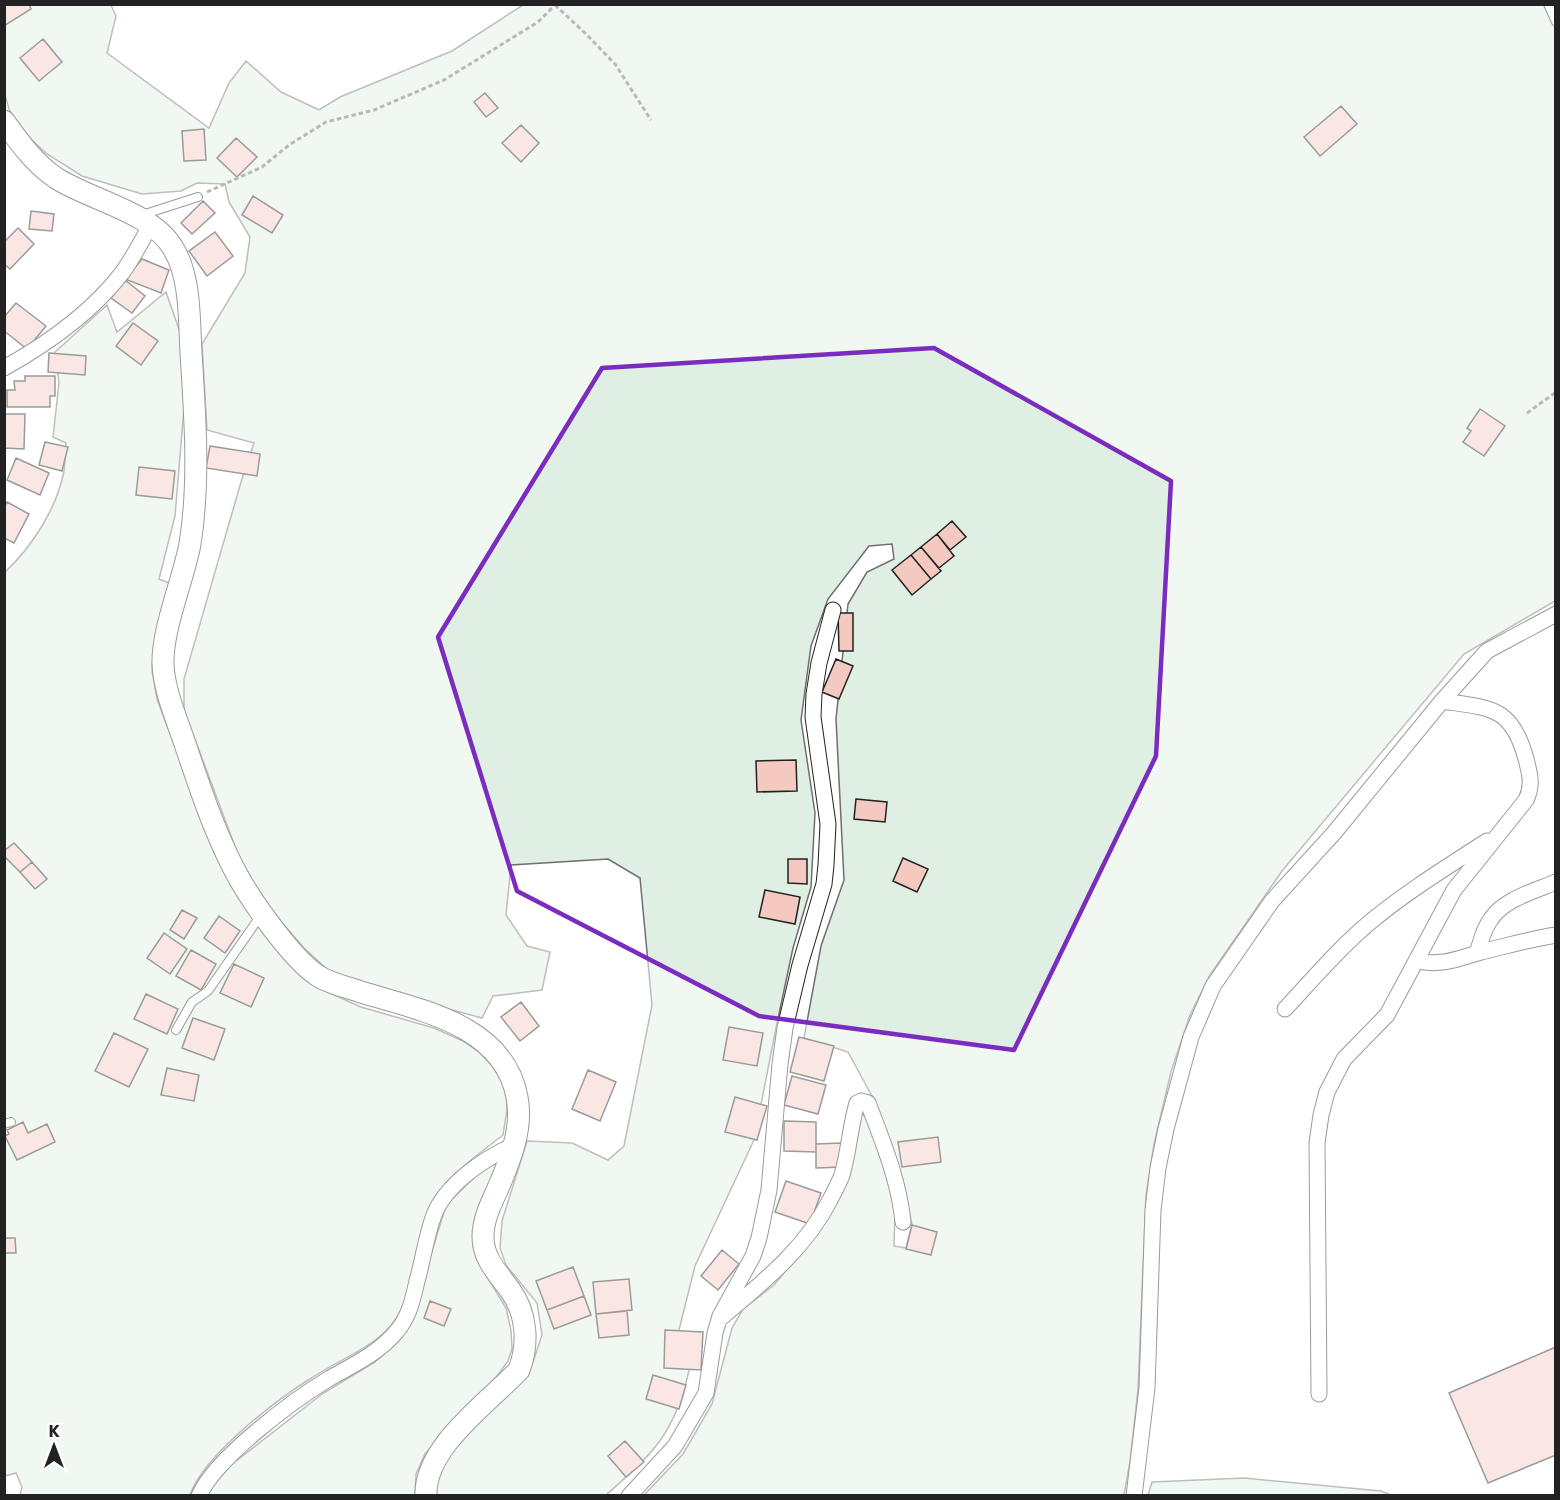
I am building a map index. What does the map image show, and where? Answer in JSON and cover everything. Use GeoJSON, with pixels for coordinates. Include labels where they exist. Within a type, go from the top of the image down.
{"type":"FeatureCollection","features":[{"type":"Feature","properties":{"kind":"street"},"geometry":{"type":"LineString","coordinates":[[4,121],[33,158],[47,171],[73,188],[144,221],[171,244],[183,271],[189,317],[196,443],[190,538],[166,641],[163,664],[167,688],[208,810],[234,868],[263,913],[293,952],[320,977],[461,1026],[486,1042],[499,1055],[514,1083],[519,1116],[514,1145],[488,1208],[483,1238],[488,1259],[512,1293],[522,1314],[524,1358],[519,1370],[448,1440],[435,1458],[429,1474],[426,1496]]}},
{"type":"Feature","properties":{"kind":"street"},"geometry":{"type":"LineString","coordinates":[[4,368],[63,331],[90,307],[123,272],[144,221]]}},
{"type":"Feature","properties":{"kind":"street"},"geometry":{"type":"LineString","coordinates":[[629,1496],[675,1446],[706,1393],[719,1319],[726,1302],[753,1256],[759,1238],[769,1191],[785,1028],[800,965],[824,884],[828,824],[813,706],[819,663],[833,610]]}},
{"type":"Feature","properties":{"kind":"street"},"geometry":{"type":"LineString","coordinates":[[1134,1496],[1147,1388],[1153,1210],[1158,1168],[1191,1037],[1212,986],[1272,901],[1334,833],[1486,651],[1556,614]]}},
{"type":"Feature","properties":{"kind":"street"},"geometry":{"type":"LineString","coordinates":[[1319,1394],[1317,1176],[1321,1116],[1327,1092],[1344,1059],[1387,1015],[1433,926],[1454,891],[1530,793],[1529,772],[1521,739],[1508,720],[1488,709],[1442,701]]}},
{"type":"Feature","properties":{"kind":"street"},"geometry":{"type":"LineString","coordinates":[[1286,1010],[1368,924],[1442,870],[1499,834]]}},
{"type":"Feature","properties":{"kind":"street"},"geometry":{"type":"LineString","coordinates":[[1477,953],[1491,918],[1501,909],[1521,897],[1556,882]]}},
{"type":"Feature","properties":{"kind":"street"},"geometry":{"type":"LineString","coordinates":[[1416,961],[1441,964],[1536,938],[1556,935]]}},
{"type":"Feature","properties":{"kind":"street"},"geometry":{"type":"LineString","coordinates":[[719,1319],[780,1266],[810,1235],[841,1178],[853,1117],[857,1103],[861,1101],[868,1103],[893,1173],[901,1197],[903,1222]]}},
{"type":"Feature","properties":{"kind":"street"},"geometry":{"type":"LineString","coordinates":[[199,1496],[202,1488],[219,1468],[252,1435],[313,1390],[353,1366],[396,1333],[406,1319],[412,1304],[434,1216],[441,1202],[487,1158],[514,1145]]}},
{"type":"Feature","properties":{"kind":"lane"},"geometry":{"type":"LineString","coordinates":[[1548,4],[1556,22]]}},
{"type":"Feature","properties":{"kind":"lane"},"geometry":{"type":"LineString","coordinates":[[144,221],[198,197]]}},
{"type":"Feature","properties":{"kind":"lane"},"geometry":{"type":"LineString","coordinates":[[176,1030],[192,1002],[208,991],[263,913]]}},
{"type":"Feature","properties":{"kind":"path"},"geometry":{"type":"LineString","coordinates":[[198,197],[262,167],[290,145],[327,122],[374,110],[444,80],[537,22],[555,5],[615,64],[651,120]]}},
{"type":"Feature","properties":{"kind":"path"},"geometry":{"type":"LineString","coordinates":[[1527,413],[1556,392]]}},
{"type":"Feature","properties":{"kind":"highlighted area"},"geometry":{"type":"Polygon","coordinates":[[[934,348],[1171,481],[1156,756],[1014,1050],[759,1016],[517,891],[438,637],[602,368],[934,348]]]}},
{"type":"Feature","properties":{"kind":"green space"},"geometry":{"type":"Polygon","coordinates":[[[4,5],[111,5],[116,16],[107,53],[209,128],[229,83],[246,61],[281,92],[319,110],[340,97],[452,51],[523,5],[1555,5],[1555,601],[1464,654],[1282,871],[1210,975],[1190,1015],[1171,1072],[1154,1144],[1146,1195],[1138,1389],[1124,1495],[644,1495],[683,1454],[712,1404],[732,1328],[743,1309],[774,1285],[822,1227],[858,1118],[862,1114],[867,1118],[886,1166],[895,1215],[894,1246],[906,1248],[912,1225],[905,1192],[873,1098],[848,1052],[804,1038],[821,946],[844,880],[836,719],[848,604],[867,572],[894,559],[892,544],[869,546],[828,599],[811,646],[801,720],[815,813],[811,887],[793,948],[754,1140],[695,1266],[676,1342],[690,1366],[678,1408],[670,1425],[650,1453],[606,1495],[436,1495],[438,1475],[454,1444],[523,1381],[533,1362],[542,1335],[537,1303],[506,1265],[500,1248],[502,1221],[527,1141],[572,1143],[608,1160],[624,1146],[652,1005],[640,878],[608,859],[511,865],[506,915],[527,946],[550,952],[542,990],[493,996],[482,1018],[385,992],[329,971],[304,948],[266,904],[239,857],[184,710],[184,679],[254,443],[207,430],[202,344],[245,273],[250,237],[229,202],[225,184],[197,183],[181,191],[142,194],[82,176],[47,154],[20,129],[9,109],[5,95],[4,5]]]}},
{"type":"Feature","properties":{"kind":"green space"},"geometry":{"type":"Polygon","coordinates":[[[166,292],[180,332],[184,408],[175,516],[159,579],[169,583],[154,644],[152,670],[157,699],[206,829],[318,988],[361,1007],[434,1028],[463,1041],[480,1053],[495,1069],[506,1089],[507,1109],[503,1135],[452,1177],[429,1208],[407,1296],[402,1309],[386,1331],[351,1356],[298,1387],[262,1414],[225,1446],[198,1479],[190,1495],[20,1495],[22,1487],[16,1473],[5,1476],[5,572],[34,539],[61,485],[66,443],[53,437],[59,383],[55,352],[107,305],[117,332],[166,292]]]}},
{"type":"Feature","properties":{"kind":"green space"},"geometry":{"type":"Polygon","coordinates":[[[497,1164],[474,1226],[473,1247],[478,1262],[506,1308],[512,1349],[508,1361],[497,1376],[425,1454],[416,1474],[415,1495],[207,1496],[231,1465],[322,1394],[375,1362],[398,1342],[411,1321],[446,1205],[483,1169],[497,1164]]]}},
{"type":"Feature","properties":{"kind":"green space"},"geometry":{"type":"Polygon","coordinates":[[[1244,1478],[1381,1491],[1391,1495],[1148,1495],[1152,1482],[1244,1478]]]}},
{"type":"Feature","properties":{"kind":"building"},"geometry":{"type":"Polygon","coordinates":[[[4,4],[29,4],[31,9],[4,26],[4,4]]]}},
{"type":"Feature","properties":{"kind":"building"},"geometry":{"type":"Polygon","coordinates":[[[43,39],[62,62],[39,81],[20,58],[43,39]]]}},
{"type":"Feature","properties":{"kind":"building"},"geometry":{"type":"Polygon","coordinates":[[[485,93],[498,108],[486,117],[474,102],[485,93]]]}},
{"type":"Feature","properties":{"kind":"building"},"geometry":{"type":"Polygon","coordinates":[[[1341,106],[1357,124],[1320,156],[1304,137],[1341,106]]]}},
{"type":"Feature","properties":{"kind":"building"},"geometry":{"type":"Polygon","coordinates":[[[521,125],[539,143],[521,162],[502,143],[521,125]]]}},
{"type":"Feature","properties":{"kind":"building"},"geometry":{"type":"Polygon","coordinates":[[[204,129],[206,160],[184,161],[182,131],[204,129]]]}},
{"type":"Feature","properties":{"kind":"building"},"geometry":{"type":"Polygon","coordinates":[[[236,138],[257,157],[237,177],[217,158],[236,138]]]}},
{"type":"Feature","properties":{"kind":"building"},"geometry":{"type":"Polygon","coordinates":[[[253,196],[283,215],[272,233],[242,215],[253,196]]]}},
{"type":"Feature","properties":{"kind":"building"},"geometry":{"type":"Polygon","coordinates":[[[203,201],[215,213],[192,234],[181,223],[203,201]]]}},
{"type":"Feature","properties":{"kind":"building"},"geometry":{"type":"Polygon","coordinates":[[[31,211],[54,214],[52,231],[29,229],[31,211]]]}},
{"type":"Feature","properties":{"kind":"building"},"geometry":{"type":"Polygon","coordinates":[[[18,228],[34,244],[10,269],[4,264],[4,242],[18,228]]]}},
{"type":"Feature","properties":{"kind":"building"},"geometry":{"type":"Polygon","coordinates":[[[215,232],[233,256],[207,276],[189,251],[215,232]]]}},
{"type":"Feature","properties":{"kind":"building"},"geometry":{"type":"Polygon","coordinates":[[[142,259],[169,270],[161,293],[125,279],[142,259]]]}},
{"type":"Feature","properties":{"kind":"building"},"geometry":{"type":"Polygon","coordinates":[[[125,280],[145,296],[132,313],[111,298],[125,280]]]}},
{"type":"Feature","properties":{"kind":"building"},"geometry":{"type":"Polygon","coordinates":[[[16,303],[46,326],[27,349],[4,331],[4,317],[16,303]]]}},
{"type":"Feature","properties":{"kind":"building"},"geometry":{"type":"Polygon","coordinates":[[[133,323],[158,341],[141,365],[116,346],[133,323]]]}},
{"type":"Feature","properties":{"kind":"building"},"geometry":{"type":"Polygon","coordinates":[[[49,353],[86,356],[85,375],[48,372],[49,353]]]}},
{"type":"Feature","properties":{"kind":"building"},"geometry":{"type":"Polygon","coordinates":[[[25,376],[55,376],[55,396],[50,396],[50,407],[7,407],[7,390],[15,390],[14,381],[25,381],[25,376]]]}},
{"type":"Feature","properties":{"kind":"building"},"geometry":{"type":"Polygon","coordinates":[[[1480,409],[1505,426],[1484,456],[1463,442],[1471,431],[1467,428],[1480,409]]]}},
{"type":"Feature","properties":{"kind":"building"},"geometry":{"type":"Polygon","coordinates":[[[4,414],[25,414],[24,449],[4,448],[4,414]]]}},
{"type":"Feature","properties":{"kind":"building"},"geometry":{"type":"Polygon","coordinates":[[[45,442],[68,447],[62,471],[39,465],[45,442]]]}},
{"type":"Feature","properties":{"kind":"building"},"geometry":{"type":"Polygon","coordinates":[[[210,446],[260,454],[257,476],[206,468],[210,446]]]}},
{"type":"Feature","properties":{"kind":"building"},"geometry":{"type":"Polygon","coordinates":[[[16,458],[49,473],[40,495],[7,480],[16,458]]]}},
{"type":"Feature","properties":{"kind":"building"},"geometry":{"type":"Polygon","coordinates":[[[139,467],[175,471],[172,499],[136,495],[139,467]]]}},
{"type":"Feature","properties":{"kind":"building"},"geometry":{"type":"Polygon","coordinates":[[[7,502],[29,514],[14,543],[4,538],[4,507],[7,502]]]}},
{"type":"Feature","properties":{"kind":"building"},"geometry":{"type":"Polygon","coordinates":[[[952,521],[966,537],[950,550],[937,534],[952,521]]]}},
{"type":"Feature","properties":{"kind":"building"},"geometry":{"type":"Polygon","coordinates":[[[937,534],[954,556],[939,568],[921,547],[937,534]]]}},
{"type":"Feature","properties":{"kind":"building"},"geometry":{"type":"Polygon","coordinates":[[[921,547],[941,571],[931,579],[911,555],[921,547]]]}},
{"type":"Feature","properties":{"kind":"building"},"geometry":{"type":"Polygon","coordinates":[[[911,555],[931,579],[912,595],[892,570],[911,555]]]}},
{"type":"Feature","properties":{"kind":"building"},"geometry":{"type":"Polygon","coordinates":[[[838,613],[853,613],[853,651],[839,651],[838,613]]]}},
{"type":"Feature","properties":{"kind":"building"},"geometry":{"type":"Polygon","coordinates":[[[836,659],[853,666],[839,699],[822,692],[836,659]]]}},
{"type":"Feature","properties":{"kind":"building"},"geometry":{"type":"Polygon","coordinates":[[[796,760],[797,791],[757,792],[756,761],[796,760]]]}},
{"type":"Feature","properties":{"kind":"building"},"geometry":{"type":"Polygon","coordinates":[[[856,799],[887,802],[885,822],[854,819],[856,799]]]}},
{"type":"Feature","properties":{"kind":"building"},"geometry":{"type":"Polygon","coordinates":[[[14,843],[32,862],[20,872],[4,856],[4,851],[14,843]]]}},
{"type":"Feature","properties":{"kind":"building"},"geometry":{"type":"Polygon","coordinates":[[[903,858],[928,869],[917,892],[893,881],[903,858]]]}},
{"type":"Feature","properties":{"kind":"building"},"geometry":{"type":"Polygon","coordinates":[[[788,859],[807,859],[807,884],[788,883],[788,859]]]}},
{"type":"Feature","properties":{"kind":"building"},"geometry":{"type":"Polygon","coordinates":[[[32,862],[47,879],[35,889],[20,872],[32,862]]]}},
{"type":"Feature","properties":{"kind":"building"},"geometry":{"type":"Polygon","coordinates":[[[765,890],[800,897],[795,924],[759,917],[765,890]]]}},
{"type":"Feature","properties":{"kind":"building"},"geometry":{"type":"Polygon","coordinates":[[[182,910],[197,918],[184,939],[170,930],[182,910]]]}},
{"type":"Feature","properties":{"kind":"building"},"geometry":{"type":"Polygon","coordinates":[[[219,916],[240,931],[225,953],[204,938],[219,916]]]}},
{"type":"Feature","properties":{"kind":"building"},"geometry":{"type":"Polygon","coordinates":[[[164,933],[187,949],[170,974],[147,958],[164,933]]]}},
{"type":"Feature","properties":{"kind":"building"},"geometry":{"type":"Polygon","coordinates":[[[191,950],[216,964],[201,990],[176,976],[191,950]]]}},
{"type":"Feature","properties":{"kind":"building"},"geometry":{"type":"Polygon","coordinates":[[[234,964],[264,978],[251,1007],[220,993],[234,964]]]}},
{"type":"Feature","properties":{"kind":"building"},"geometry":{"type":"Polygon","coordinates":[[[146,994],[178,1009],[167,1034],[134,1019],[146,994]]]}},
{"type":"Feature","properties":{"kind":"building"},"geometry":{"type":"Polygon","coordinates":[[[521,1002],[539,1026],[520,1041],[501,1017],[521,1002]]]}},
{"type":"Feature","properties":{"kind":"building"},"geometry":{"type":"Polygon","coordinates":[[[193,1018],[225,1029],[214,1060],[182,1048],[193,1018]]]}},
{"type":"Feature","properties":{"kind":"building"},"geometry":{"type":"Polygon","coordinates":[[[729,1027],[763,1033],[757,1066],[723,1060],[729,1027]]]}},
{"type":"Feature","properties":{"kind":"building"},"geometry":{"type":"Polygon","coordinates":[[[114,1033],[148,1049],[129,1087],[95,1071],[114,1033]]]}},
{"type":"Feature","properties":{"kind":"building"},"geometry":{"type":"Polygon","coordinates":[[[799,1037],[834,1046],[824,1081],[790,1072],[799,1037]]]}},
{"type":"Feature","properties":{"kind":"building"},"geometry":{"type":"Polygon","coordinates":[[[167,1068],[199,1075],[194,1101],[161,1095],[167,1068]]]}},
{"type":"Feature","properties":{"kind":"building"},"geometry":{"type":"Polygon","coordinates":[[[588,1070],[616,1082],[600,1121],[572,1109],[588,1070]]]}},
{"type":"Feature","properties":{"kind":"building"},"geometry":{"type":"Polygon","coordinates":[[[792,1076],[826,1085],[818,1114],[784,1105],[792,1076]]]}},
{"type":"Feature","properties":{"kind":"building"},"geometry":{"type":"Polygon","coordinates":[[[735,1097],[767,1106],[757,1140],[725,1132],[735,1097]]]}},
{"type":"Feature","properties":{"kind":"building"},"geometry":{"type":"Polygon","coordinates":[[[784,1121],[816,1122],[816,1152],[784,1151],[784,1121]]]}},
{"type":"Feature","properties":{"kind":"building"},"geometry":{"type":"Polygon","coordinates":[[[23,1122],[28,1133],[47,1124],[55,1142],[17,1160],[5,1136],[9,1134],[7,1130],[23,1122]]]}},
{"type":"Feature","properties":{"kind":"building"},"geometry":{"type":"Polygon","coordinates":[[[938,1137],[941,1162],[902,1167],[898,1142],[938,1137]]]}},
{"type":"Feature","properties":{"kind":"building"},"geometry":{"type":"Polygon","coordinates":[[[841,1143],[842,1167],[816,1168],[816,1144],[841,1143]]]}},
{"type":"Feature","properties":{"kind":"building"},"geometry":{"type":"Polygon","coordinates":[[[786,1181],[821,1193],[810,1224],[775,1212],[786,1181]]]}},
{"type":"Feature","properties":{"kind":"building"},"geometry":{"type":"Polygon","coordinates":[[[912,1225],[937,1232],[931,1255],[906,1249],[912,1225]]]}},
{"type":"Feature","properties":{"kind":"building"},"geometry":{"type":"Polygon","coordinates":[[[4,1238],[15,1238],[16,1253],[4,1253],[4,1238]]]}},
{"type":"Feature","properties":{"kind":"building"},"geometry":{"type":"Polygon","coordinates":[[[722,1250],[739,1264],[718,1290],[701,1276],[722,1250]]]}},
{"type":"Feature","properties":{"kind":"building"},"geometry":{"type":"Polygon","coordinates":[[[573,1267],[584,1296],[547,1310],[536,1281],[573,1267]]]}},
{"type":"Feature","properties":{"kind":"building"},"geometry":{"type":"Polygon","coordinates":[[[629,1279],[632,1310],[596,1314],[593,1282],[629,1279]]]}},
{"type":"Feature","properties":{"kind":"building"},"geometry":{"type":"Polygon","coordinates":[[[584,1296],[591,1315],[554,1329],[547,1310],[584,1296]]]}},
{"type":"Feature","properties":{"kind":"building"},"geometry":{"type":"Polygon","coordinates":[[[430,1301],[451,1309],[444,1326],[424,1318],[430,1301]]]}},
{"type":"Feature","properties":{"kind":"building"},"geometry":{"type":"Polygon","coordinates":[[[627,1311],[629,1335],[599,1338],[596,1314],[627,1311]]]}},
{"type":"Feature","properties":{"kind":"building"},"geometry":{"type":"Polygon","coordinates":[[[665,1330],[703,1332],[701,1370],[664,1368],[665,1330]]]}},
{"type":"Feature","properties":{"kind":"building"},"geometry":{"type":"Polygon","coordinates":[[[1556,1347],[1556,1455],[1488,1483],[1449,1393],[1556,1347]]]}},
{"type":"Feature","properties":{"kind":"building"},"geometry":{"type":"Polygon","coordinates":[[[653,1375],[686,1385],[679,1409],[646,1399],[653,1375]]]}},
{"type":"Feature","properties":{"kind":"building"},"geometry":{"type":"Polygon","coordinates":[[[625,1441],[644,1462],[626,1477],[608,1456],[625,1441]]]}}]}
